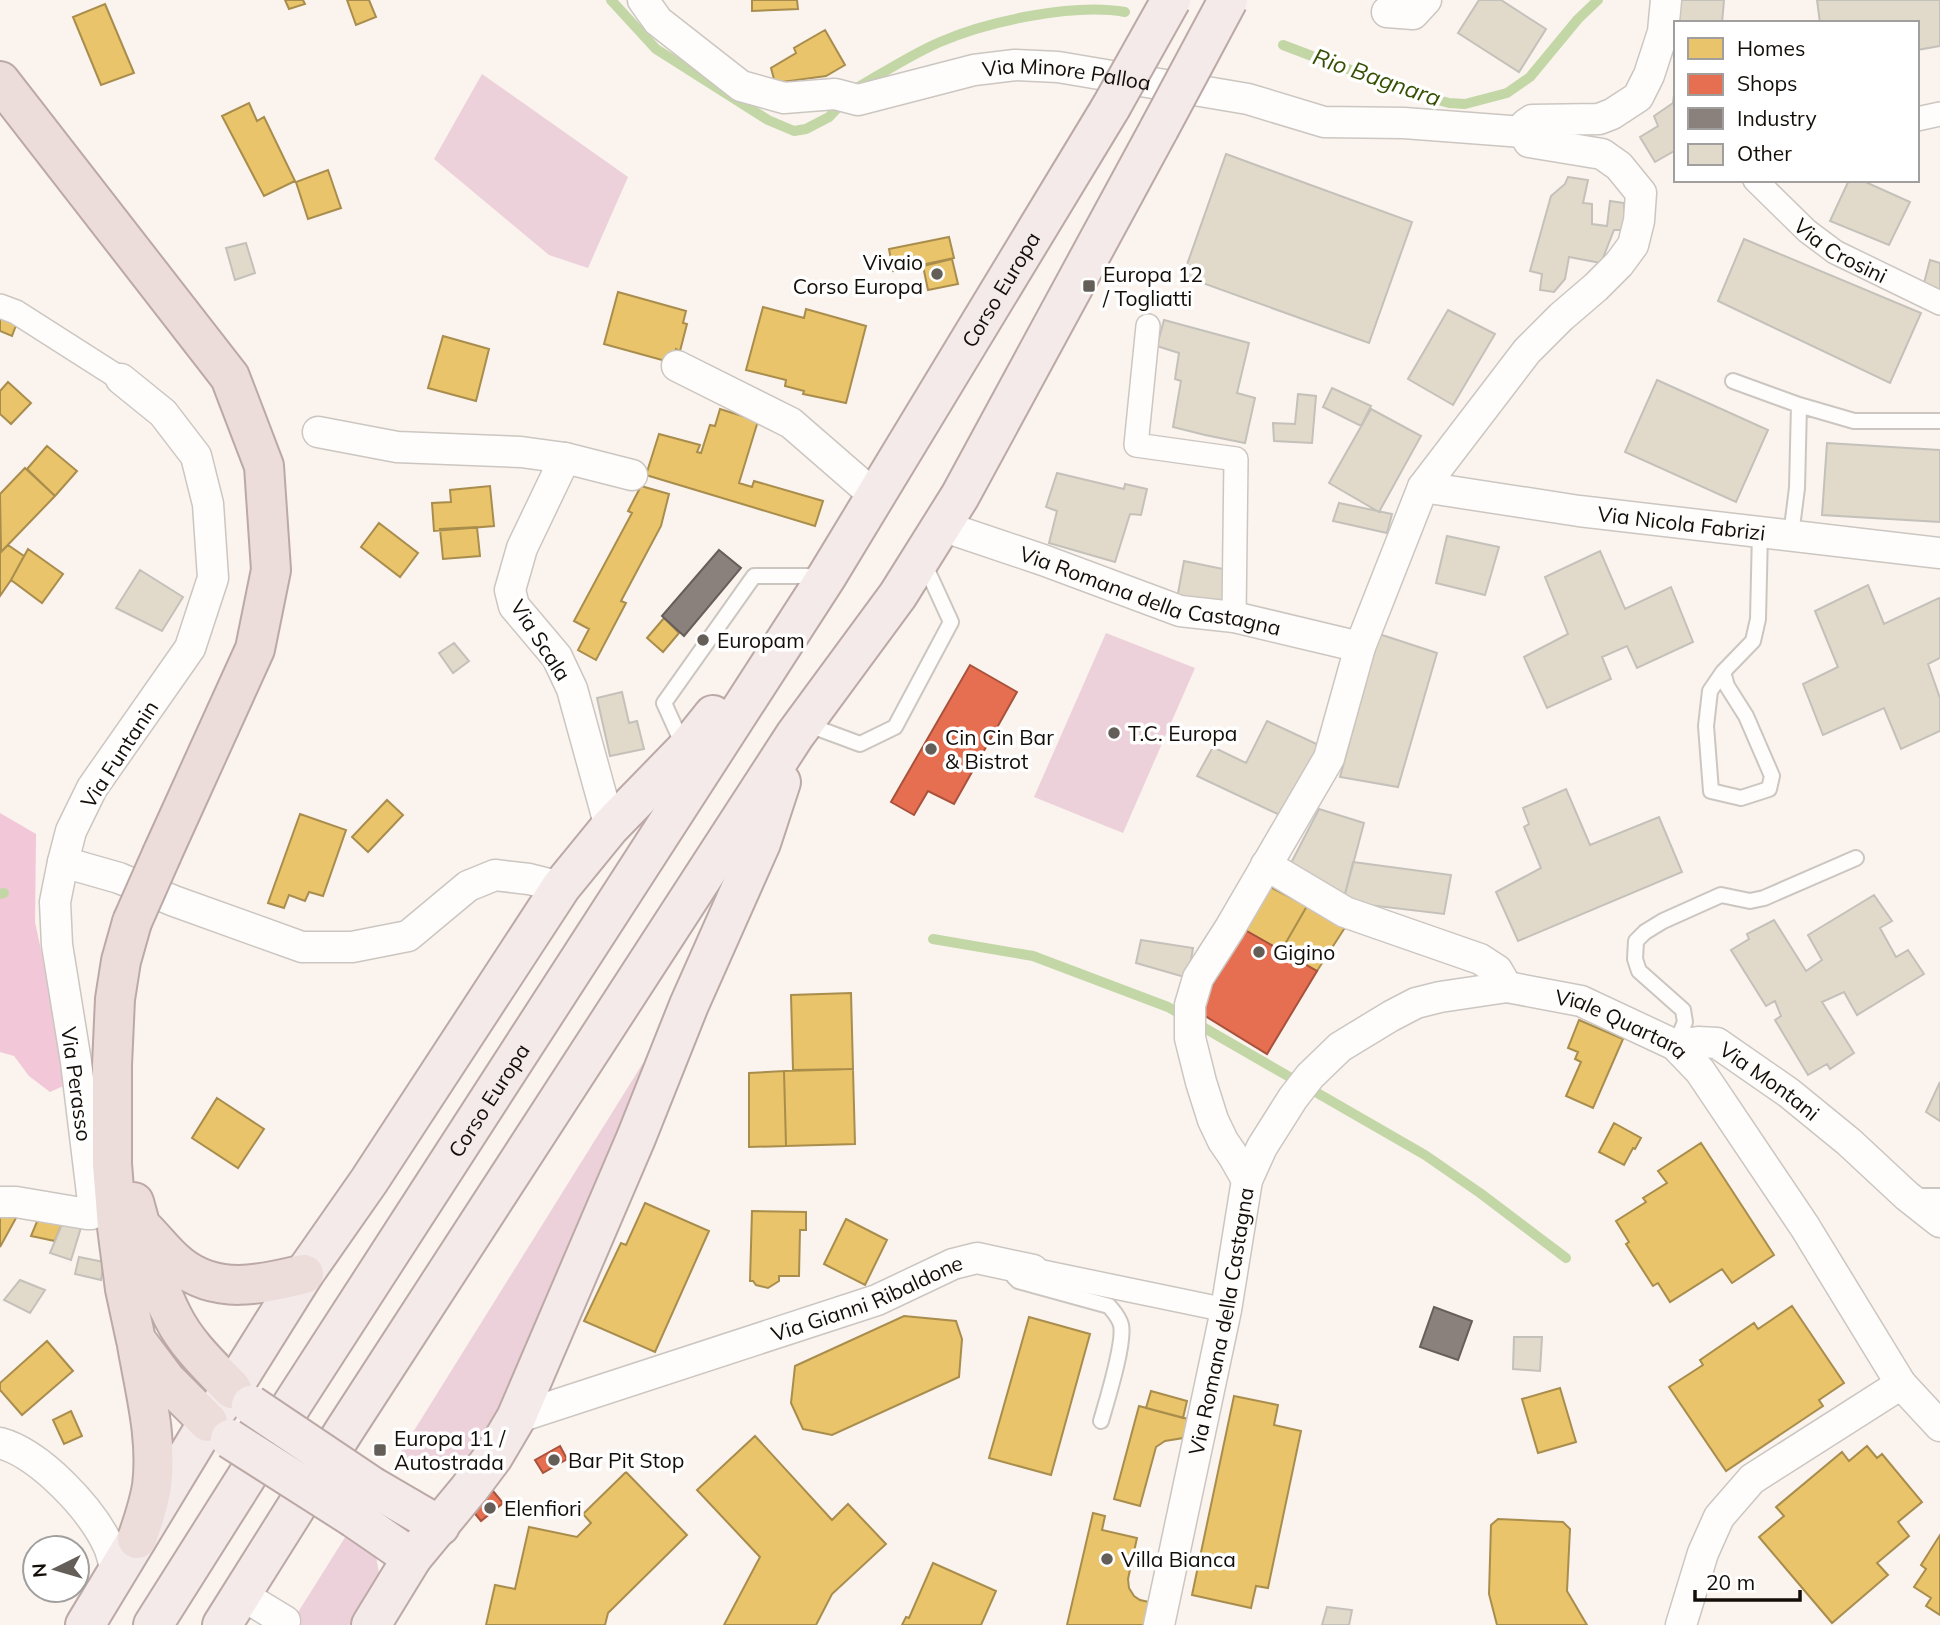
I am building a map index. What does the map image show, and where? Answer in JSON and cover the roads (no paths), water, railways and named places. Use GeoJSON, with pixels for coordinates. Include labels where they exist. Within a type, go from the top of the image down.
{"type":"FeatureCollection","features":[{"type":"Feature","properties":{"kind":"highway"},"geometry":{"type":"LineString","coordinates":[[0,81],[230,377],[264,466],[271,570],[255,649],[132,922],[121,961],[115,999],[112,1044],[112,1164],[117,1227],[125,1289],[152,1432],[152,1485],[137,1539]]}},
{"type":"Feature","properties":{"kind":"highway"},"geometry":{"type":"LineString","coordinates":[[113,1103],[126,1174],[156,1279],[174,1319],[198,1354],[242,1397]]}},
{"type":"Feature","properties":{"kind":"highway"},"geometry":{"type":"LineString","coordinates":[[141,1225],[179,1265],[203,1279],[231,1285],[265,1284],[304,1274]]}},
{"type":"Feature","properties":{"kind":"highway"},"geometry":{"type":"LineString","coordinates":[[136,1339],[166,1380],[219,1431]]}},
{"type":"Feature","properties":{"kind":"main road","name":"Corso Europa"},"geometry":{"type":"LineString","coordinates":[[153,1625],[827,576],[1111,107],[1171,0]]}},
{"type":"Feature","properties":{"kind":"main road"},"geometry":{"type":"LineString","coordinates":[[232,1610],[344,1431],[800,729],[898,596],[942,526],[1228,0]]}},
{"type":"Feature","properties":{"kind":"main road"},"geometry":{"type":"LineString","coordinates":[[85,1625],[137,1539],[242,1397],[304,1274],[369,1181],[561,887],[610,827],[685,750],[827,576]]}},
{"type":"Feature","properties":{"kind":"main road"},"geometry":{"type":"LineString","coordinates":[[371,1625],[412,1558],[493,1457],[516,1418],[636,1138],[690,1004],[761,843],[800,729]]}},
{"type":"Feature","properties":{"kind":"main road"},"geometry":{"type":"LineString","coordinates":[[242,1397],[364,1502],[412,1558]]}},
{"type":"Feature","properties":{"kind":"main road"},"geometry":{"type":"LineString","coordinates":[[219,1431],[364,1502],[440,1526]]}},
{"type":"Feature","properties":{"kind":"street","name":"Via Minore Palloa"},"geometry":{"type":"LineString","coordinates":[[643,0],[658,21],[741,86],[785,98],[846,97],[974,70],[1015,65],[1047,66],[1248,99],[1324,122],[1404,123],[1523,132]]}},
{"type":"Feature","properties":{"kind":"street"},"geometry":{"type":"LineString","coordinates":[[1387,12],[1413,13],[1426,0]]}},
{"type":"Feature","properties":{"kind":"street"},"geometry":{"type":"LineString","coordinates":[[1523,132],[1525,124],[1532,120],[1599,119],[1638,97],[1649,75],[1662,32],[1666,0]]}},
{"type":"Feature","properties":{"kind":"street"},"geometry":{"type":"LineString","coordinates":[[1919,119],[1940,114]]}},
{"type":"Feature","properties":{"kind":"street","name":"Via Romana della Castagna"},"geometry":{"type":"LineString","coordinates":[[1159,1625],[1226,1310],[1247,1180],[1223,1141],[1200,1082],[1190,1038],[1190,1005],[1198,978],[1329,758],[1360,647],[1423,487],[1527,351],[1619,264],[1633,245],[1639,221],[1641,193],[1619,166],[1602,154],[1533,144],[1526,139],[1523,132]]}},
{"type":"Feature","properties":{"kind":"street","name":"Via Crosini"},"geometry":{"type":"LineString","coordinates":[[1757,182],[1807,231],[1835,252],[1940,303]]}},
{"type":"Feature","properties":{"kind":"street","name":"Via Funtanin"},"geometry":{"type":"LineString","coordinates":[[0,306],[16,312],[121,379],[163,413],[196,456],[208,504],[213,578],[190,648],[92,788],[71,831],[63,862]]}},
{"type":"Feature","properties":{"kind":"street"},"geometry":{"type":"LineString","coordinates":[[1148,326],[1136,445],[1236,459],[1234,617]]}},
{"type":"Feature","properties":{"kind":"street"},"geometry":{"type":"LineString","coordinates":[[677,366],[791,423],[875,496]]}},
{"type":"Feature","properties":{"kind":"street"},"geometry":{"type":"LineString","coordinates":[[318,432],[397,447],[521,452],[565,458],[632,475]]}},
{"type":"Feature","properties":{"kind":"street","name":"Via Scala"},"geometry":{"type":"LineString","coordinates":[[565,458],[522,548],[510,590],[514,606],[557,657],[572,689],[603,810],[610,827]]}},
{"type":"Feature","properties":{"kind":"street","name":"Via Nicola Fabrizi"},"geometry":{"type":"LineString","coordinates":[[1423,487],[1579,511],[1940,553]]}},
{"type":"Feature","properties":{"kind":"street","name":"Via Romana della Castagna"},"geometry":{"type":"LineString","coordinates":[[942,526],[1180,611],[1234,617],[1360,647]]}},
{"type":"Feature","properties":{"kind":"street"},"geometry":{"type":"LineString","coordinates":[[63,862],[119,878],[174,901],[302,947],[352,947],[408,936],[468,886],[495,875],[529,878],[561,887]]}},
{"type":"Feature","properties":{"kind":"street","name":"Via Perasso"},"geometry":{"type":"LineString","coordinates":[[0,1202],[16,1202],[87,1214],[94,1210],[76,1062],[57,945],[55,902],[63,862]]}},
{"type":"Feature","properties":{"kind":"street"},"geometry":{"type":"LineString","coordinates":[[1266,865],[1345,912],[1480,959],[1497,970],[1507,987]]}},
{"type":"Feature","properties":{"kind":"street","name":"Viale Quartara"},"geometry":{"type":"LineString","coordinates":[[1247,1180],[1262,1147],[1301,1087],[1339,1047],[1416,1003],[1507,987],[1581,1001],[1675,1045],[1700,1071],[1805,1227],[1901,1384],[1940,1426]]}},
{"type":"Feature","properties":{"kind":"street","name":"Via Montani"},"geometry":{"type":"LineString","coordinates":[[1675,1045],[1698,1042],[1717,1044],[1789,1093],[1940,1222]]}},
{"type":"Feature","properties":{"kind":"street","name":"Via Gianni Ribaldone"},"geometry":{"type":"LineString","coordinates":[[516,1418],[877,1300],[953,1264],[977,1258],[1226,1310]]}},
{"type":"Feature","properties":{"kind":"street"},"geometry":{"type":"LineString","coordinates":[[1681,1625],[1703,1553],[1719,1517],[1752,1479],[1901,1384]]}},
{"type":"Feature","properties":{"kind":"street"},"geometry":{"type":"LineString","coordinates":[[0,1443],[34,1459],[63,1484],[98,1527],[110,1550],[117,1573]]}},
{"type":"Feature","properties":{"kind":"street"},"geometry":{"type":"LineString","coordinates":[[232,1610],[285,1621]]}},
{"type":"Feature","properties":{"kind":"lane"},"geometry":{"type":"LineString","coordinates":[[1733,382],[1854,421],[1940,421]]}},
{"type":"Feature","properties":{"kind":"lane"},"geometry":{"type":"LineString","coordinates":[[1791,535],[1797,488],[1799,405]]}},
{"type":"Feature","properties":{"kind":"lane"},"geometry":{"type":"LineString","coordinates":[[1723,672],[1727,686],[1746,716],[1772,776],[1769,789],[1741,798],[1712,791],[1706,726],[1710,691],[1723,672],[1753,641],[1758,619],[1760,532]]}},
{"type":"Feature","properties":{"kind":"lane"},"geometry":{"type":"LineString","coordinates":[[800,729],[860,744],[895,727],[951,622],[921,557]]}},
{"type":"Feature","properties":{"kind":"lane"},"geometry":{"type":"LineString","coordinates":[[685,750],[664,703],[754,576],[827,576]]}},
{"type":"Feature","properties":{"kind":"lane"},"geometry":{"type":"LineString","coordinates":[[1675,1045],[1685,1022],[1683,1010],[1639,971],[1635,959],[1636,942],[1645,932],[1721,895],[1750,901],[1763,898],[1856,859]]}},
{"type":"Feature","properties":{"kind":"lane"},"geometry":{"type":"LineString","coordinates":[[1907,1196],[1940,1196]]}},
{"type":"Feature","properties":{"kind":"lane"},"geometry":{"type":"LineString","coordinates":[[1023,1268],[1014,1277],[1018,1281],[1109,1306],[1115,1313],[1120,1324],[1121,1342],[1101,1421]]}},
{"type":"Feature","properties":{"kind":"waterway","name":"Rio Bagnara"},"geometry":{"type":"LineString","coordinates":[[611,0],[656,49],[768,120],[794,131],[806,129],[829,117],[844,101]]}},
{"type":"Feature","properties":{"kind":"waterway","name":"Rio Bagnara"},"geometry":{"type":"LineString","coordinates":[[1283,45],[1434,99],[1465,104],[1507,93],[1530,77],[1578,19],[1598,0]]}},
{"type":"Feature","properties":{"kind":"waterway","name":"Rio Bagnara"},"geometry":{"type":"LineString","coordinates":[[855,89],[929,47],[982,27],[1057,12],[1125,12]]}},
{"type":"Feature","properties":{"kind":"waterway"},"geometry":{"type":"LineString","coordinates":[[0,894],[4,893]]}},
{"type":"Feature","properties":{"kind":"waterway"},"geometry":{"type":"LineString","coordinates":[[933,939],[1033,956],[1168,1007],[1425,1155],[1566,1258]]}},
{"type":"Feature","properties":{"kind":"place","name":"Vivaio Corso Europa"},"geometry":{"type":"Point","coordinates":[937,274]}},
{"type":"Feature","properties":{"kind":"place","name":"Europa 12 / Togliatti"},"geometry":{"type":"Point","coordinates":[1089,286]}},
{"type":"Feature","properties":{"kind":"place","name":"Europam"},"geometry":{"type":"Point","coordinates":[703,640]}},
{"type":"Feature","properties":{"kind":"place","name":"T.C. Europa"},"geometry":{"type":"Point","coordinates":[1114,733]}},
{"type":"Feature","properties":{"kind":"place","name":"Cin Cin Bar & Bistrot"},"geometry":{"type":"Point","coordinates":[931,749]}},
{"type":"Feature","properties":{"kind":"place","name":"Gigino"},"geometry":{"type":"Point","coordinates":[1259,952]}},
{"type":"Feature","properties":{"kind":"place","name":"Europa 11 / Autostrada"},"geometry":{"type":"Point","coordinates":[380,1450]}},
{"type":"Feature","properties":{"kind":"place","name":"Bar Pit Stop"},"geometry":{"type":"Point","coordinates":[554,1460]}},
{"type":"Feature","properties":{"kind":"place","name":"Elenfiori"},"geometry":{"type":"Point","coordinates":[490,1508]}},
{"type":"Feature","properties":{"kind":"place","name":"Villa Bianca"},"geometry":{"type":"Point","coordinates":[1107,1559]}}]}
